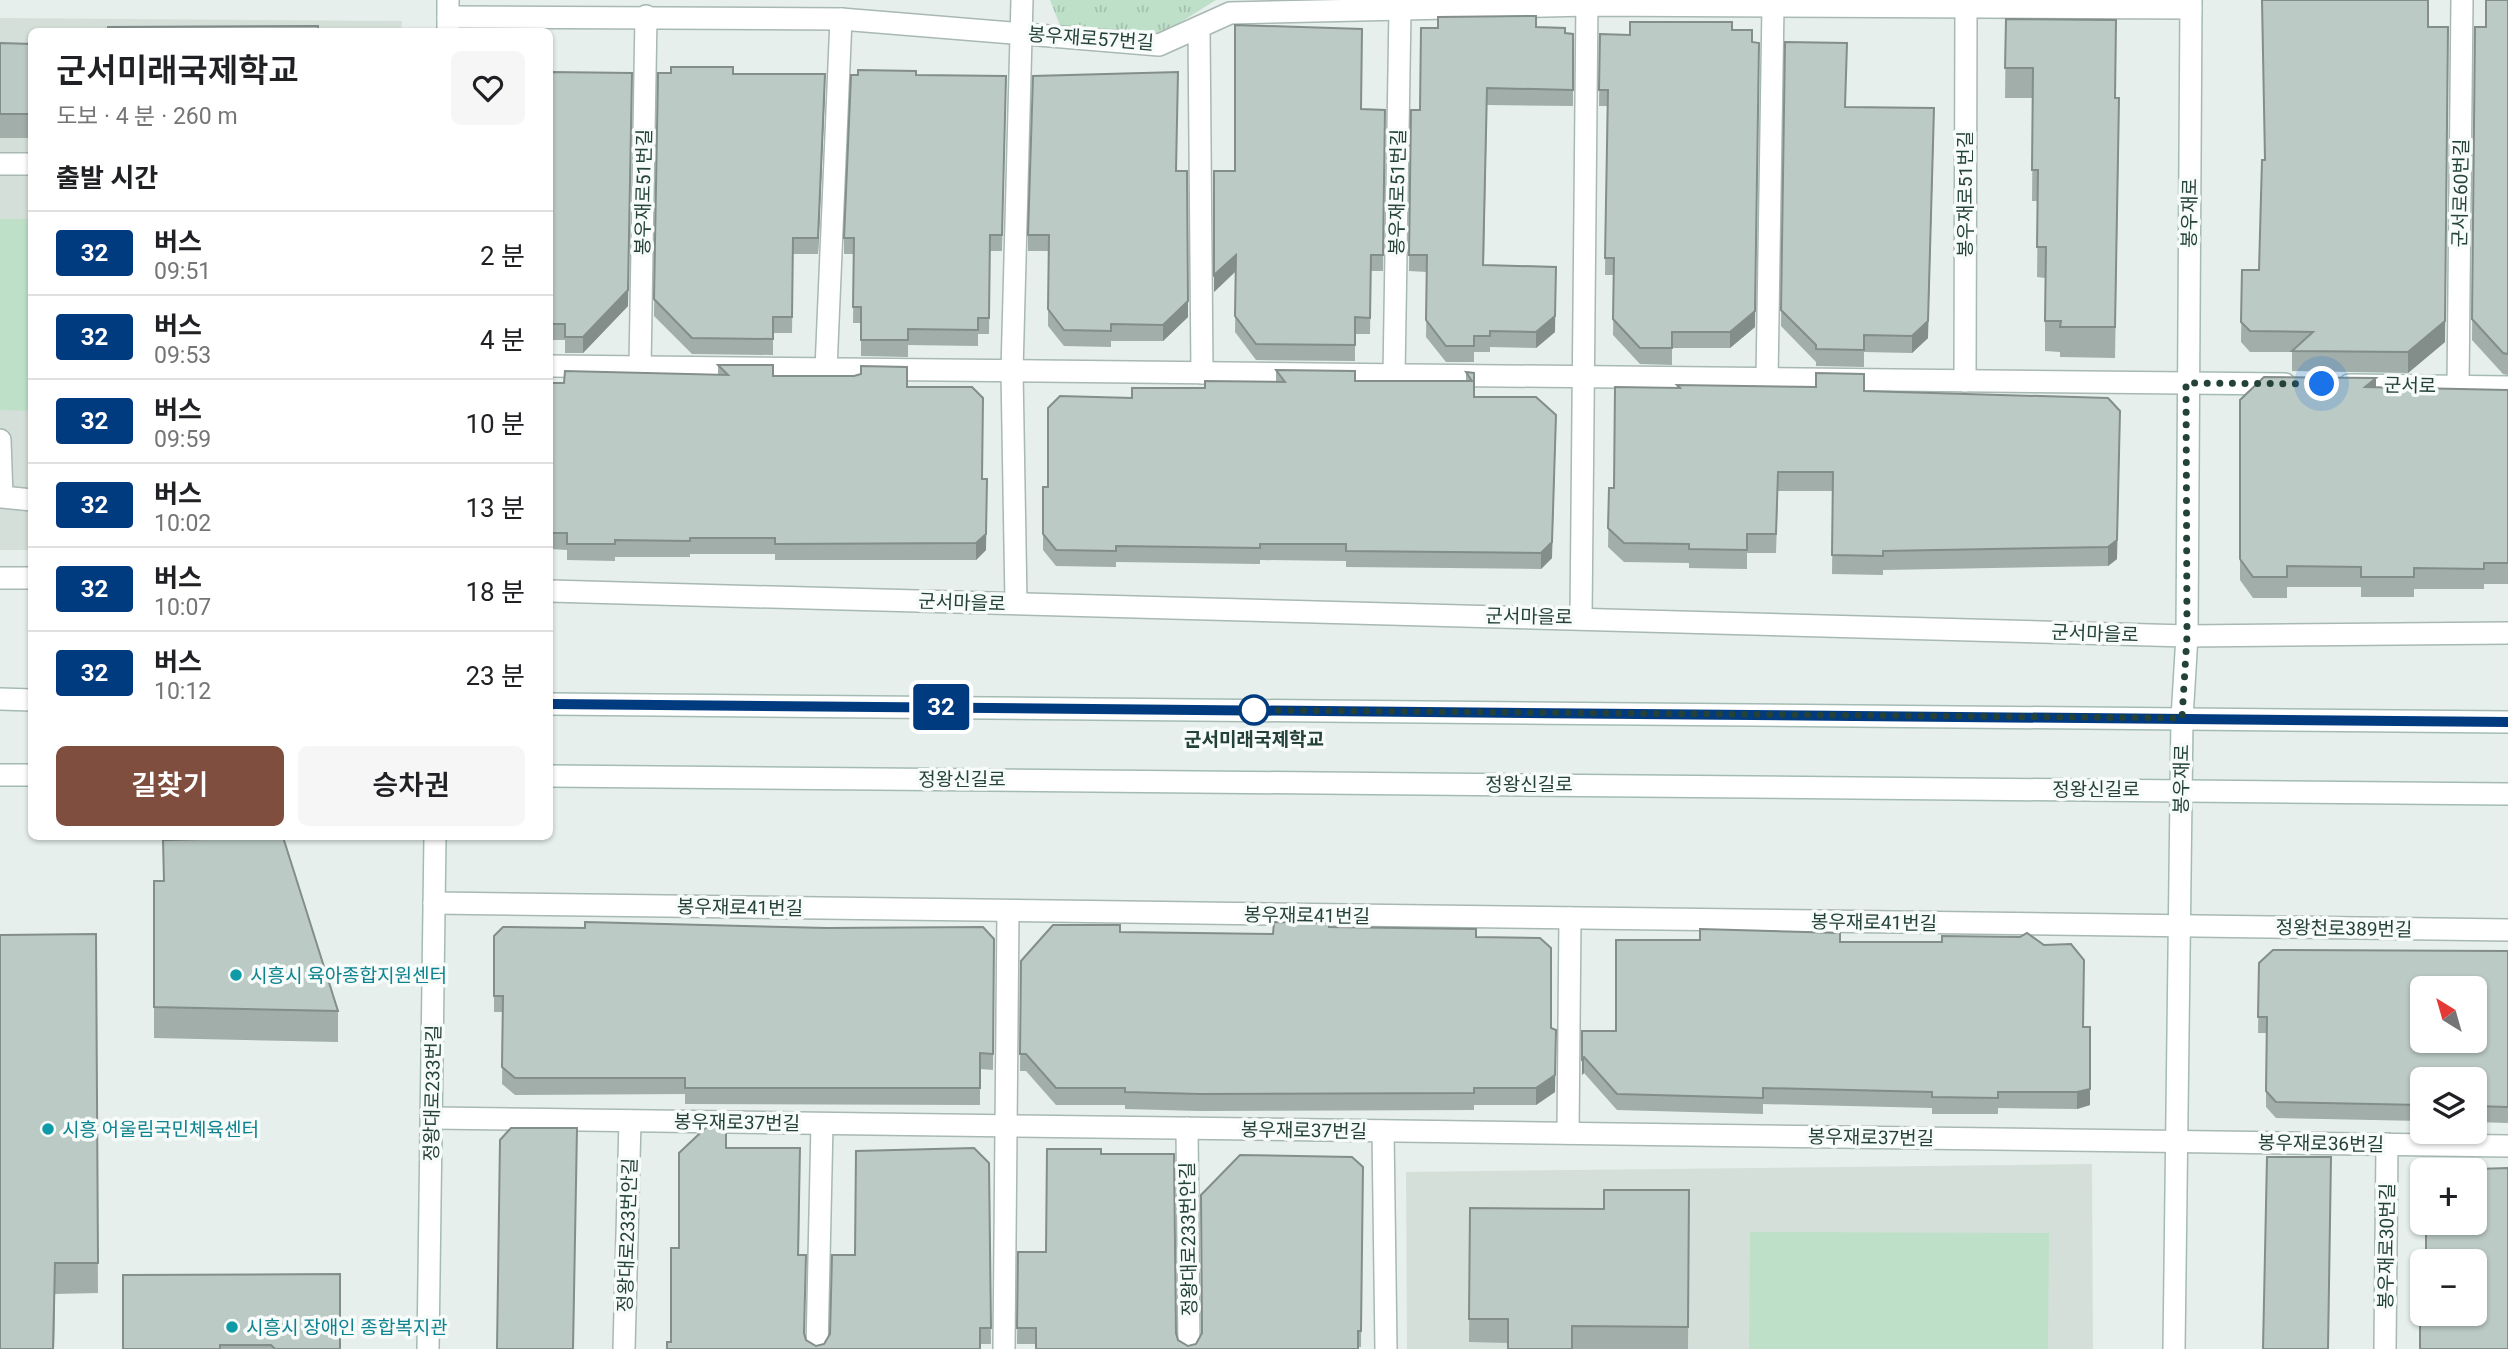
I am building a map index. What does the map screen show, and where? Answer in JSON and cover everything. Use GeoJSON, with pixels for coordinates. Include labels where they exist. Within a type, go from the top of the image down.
{"type":"FeatureCollection","features":[{"type":"Feature","properties":{"kind":"street"},"geometry":{"type":"LineString","coordinates":[[1016,603],[1012,371],[1022,0]]}},
{"type":"Feature","properties":{"kind":"street","name":"군서로60번길"},"geometry":{"type":"LineString","coordinates":[[2458,386],[2462,0]]}},
{"type":"Feature","properties":{"kind":"street"},"geometry":{"type":"LineString","coordinates":[[1581,618],[1587,2]]}},
{"type":"Feature","properties":{"kind":"street","name":"봉우재로57번길"},"geometry":{"type":"LineString","coordinates":[[448,16],[841,19],[1159,45],[1230,13],[1587,2],[1966,7],[2191,4]]}},
{"type":"Feature","properties":{"kind":"street","name":"봉우재로"},"geometry":{"type":"LineString","coordinates":[[2174,1349],[2182,718],[2187,636],[2186,383],[2191,4]]}},
{"type":"Feature","properties":{"kind":"street"},"geometry":{"type":"LineString","coordinates":[[1768,379],[1773,6]]}},
{"type":"Feature","properties":{"kind":"street","name":"봉우재로51번길"},"geometry":{"type":"LineString","coordinates":[[1965,381],[1966,7]]}},
{"type":"Feature","properties":{"kind":"street","name":"봉우재로51번길"},"geometry":{"type":"LineString","coordinates":[[1394,375],[1400,9]]}},
{"type":"Feature","properties":{"kind":"street","name":"봉우재로51번길"},"geometry":{"type":"LineString","coordinates":[[640,367],[646,16]]}},
{"type":"Feature","properties":{"kind":"street"},"geometry":{"type":"LineString","coordinates":[[826,369],[841,19]]}},
{"type":"Feature","properties":{"kind":"street"},"geometry":{"type":"LineString","coordinates":[[1199,29],[1202,373]]}},
{"type":"Feature","properties":{"kind":"street"},"geometry":{"type":"LineString","coordinates":[[0,164],[28,164]]}},
{"type":"Feature","properties":{"kind":"street"},"geometry":{"type":"LineString","coordinates":[[553,366],[2186,383]]}},
{"type":"Feature","properties":{"kind":"street","name":"군서로"},"geometry":{"type":"LineString","coordinates":[[2186,383],[2508,387]]}},
{"type":"Feature","properties":{"kind":"street"},"geometry":{"type":"LineString","coordinates":[[0,440],[2,497],[28,500]]}},
{"type":"Feature","properties":{"kind":"street"},"geometry":{"type":"LineString","coordinates":[[0,578],[28,578]]}},
{"type":"Feature","properties":{"kind":"street","name":"군서마을로"},"geometry":{"type":"LineString","coordinates":[[553,591],[2187,636],[2508,633]]}},
{"type":"Feature","properties":{"kind":"street"},"geometry":{"type":"LineString","coordinates":[[0,699],[28,699]]}},
{"type":"Feature","properties":{"kind":"street"},"geometry":{"type":"LineString","coordinates":[[553,704],[2508,722]]}},
{"type":"Feature","properties":{"kind":"street"},"geometry":{"type":"LineString","coordinates":[[0,775],[28,775]]}},
{"type":"Feature","properties":{"kind":"street","name":"정왕신길로"},"geometry":{"type":"LineString","coordinates":[[553,776],[2508,793]]}},
{"type":"Feature","properties":{"kind":"street","name":"정왕대로233번길"},"geometry":{"type":"LineString","coordinates":[[428,1349],[435,840]]}},
{"type":"Feature","properties":{"kind":"street","name":"봉우재로41번길"},"geometry":{"type":"LineString","coordinates":[[434,904],[2179,926]]}},
{"type":"Feature","properties":{"kind":"street"},"geometry":{"type":"LineString","coordinates":[[1004,1349],[1008,911]]}},
{"type":"Feature","properties":{"kind":"street"},"geometry":{"type":"LineString","coordinates":[[1568,1133],[1570,918]]}},
{"type":"Feature","properties":{"kind":"street","name":"정왕천로389번길"},"geometry":{"type":"LineString","coordinates":[[2179,926],[2508,930]]}},
{"type":"Feature","properties":{"kind":"street","name":"봉우재로37번길"},"geometry":{"type":"LineString","coordinates":[[432,1118],[2176,1141]]}},
{"type":"Feature","properties":{"kind":"street","name":"정왕대로233번안길"},"geometry":{"type":"LineString","coordinates":[[624,1349],[630,1121]]}},
{"type":"Feature","properties":{"kind":"street"},"geometry":{"type":"LineString","coordinates":[[817,1349],[822,1124]]}},
{"type":"Feature","properties":{"kind":"street","name":"정왕대로233번안길"},"geometry":{"type":"LineString","coordinates":[[1187,1128],[1189,1349]]}},
{"type":"Feature","properties":{"kind":"street"},"geometry":{"type":"LineString","coordinates":[[1383,1131],[1386,1349]]}},
{"type":"Feature","properties":{"kind":"street","name":"봉우재로36번길"},"geometry":{"type":"LineString","coordinates":[[2176,1141],[2508,1146]]}},
{"type":"Feature","properties":{"kind":"street","name":"봉우재로30번길"},"geometry":{"type":"LineString","coordinates":[[2385,1349],[2387,1144]]}},
{"type":"Feature","properties":{"kind":"shaded area"},"geometry":{"type":"Polygon","coordinates":[[[0,18],[402,21],[401,28],[28,28],[28,550],[0,550],[0,18]]]}},
{"type":"Feature","properties":{"kind":"shaded area"},"geometry":{"type":"Polygon","coordinates":[[[2092,1164],[2093,1349],[1407,1349],[1406,1172],[2092,1164]]]}},
{"type":"Feature","properties":{"kind":"green space"},"geometry":{"type":"Polygon","coordinates":[[[1050,0],[1216,0],[1160,35],[1061,28],[1050,0]]]}},
{"type":"Feature","properties":{"kind":"green space"},"geometry":{"type":"Polygon","coordinates":[[[0,219],[28,219],[28,411],[0,410],[0,219]]]}},
{"type":"Feature","properties":{"kind":"green space"},"geometry":{"type":"Polygon","coordinates":[[[1750,1232],[2049,1233],[2048,1349],[1749,1349],[1750,1232]]]}},
{"type":"Feature","properties":{"kind":"building"},"geometry":{"type":"Polygon","coordinates":[[[2262,0],[2428,0],[2428,27],[2448,27],[2445,321],[2408,352],[2292,351],[2313,332],[2250,331],[2241,322],[2242,270],[2259,270],[2262,160],[2265,160],[2262,0]]]}},
{"type":"Feature","properties":{"kind":"building"},"geometry":{"type":"Polygon","coordinates":[[[2486,0],[2508,0],[2508,354],[2503,353],[2472,319],[2475,27],[2486,27],[2486,0]]]}},
{"type":"Feature","properties":{"kind":"building"},"geometry":{"type":"Polygon","coordinates":[[[1536,16],[1536,27],[1565,28],[1565,33],[1573,34],[1573,90],[1487,88],[1483,265],[1556,267],[1555,316],[1536,332],[1490,331],[1490,336],[1474,336],[1474,346],[1446,346],[1426,320],[1427,255],[1409,255],[1411,110],[1420,110],[1421,28],[1438,28],[1438,17],[1536,16]]]}},
{"type":"Feature","properties":{"kind":"building"},"geometry":{"type":"Polygon","coordinates":[[[2006,19],[2116,20],[2115,98],[2119,98],[2115,327],[2060,327],[2061,321],[2045,321],[2046,247],[2037,247],[2038,170],[2032,170],[2033,68],[2005,68],[2006,19]]]}},
{"type":"Feature","properties":{"kind":"building"},"geometry":{"type":"Polygon","coordinates":[[[1630,22],[1732,22],[1732,30],[1752,30],[1752,42],[1759,43],[1755,311],[1730,332],[1672,332],[1672,348],[1640,348],[1613,319],[1614,258],[1605,258],[1608,90],[1599,90],[1600,34],[1630,35],[1630,22]]]}},
{"type":"Feature","properties":{"kind":"building"},"geometry":{"type":"Polygon","coordinates":[[[1235,25],[1362,29],[1361,109],[1385,110],[1383,255],[1371,255],[1370,318],[1355,317],[1355,345],[1256,344],[1235,316],[1236,255],[1214,275],[1214,171],[1235,171],[1235,25]]]}},
{"type":"Feature","properties":{"kind":"building"},"geometry":{"type":"Polygon","coordinates":[[[318,26],[318,28],[108,28],[318,26]]]}},
{"type":"Feature","properties":{"kind":"building"},"geometry":{"type":"Polygon","coordinates":[[[1785,42],[1847,43],[1845,107],[1934,108],[1928,321],[1912,336],[1864,335],[1864,350],[1816,349],[1816,345],[1781,310],[1785,42]]]}},
{"type":"Feature","properties":{"kind":"building"},"geometry":{"type":"Polygon","coordinates":[[[0,43],[28,44],[28,114],[0,114],[0,43]]]}},
{"type":"Feature","properties":{"kind":"building"},"geometry":{"type":"Polygon","coordinates":[[[671,67],[733,67],[733,74],[825,74],[818,238],[793,238],[792,317],[773,317],[773,339],[692,338],[654,299],[658,73],[671,73],[671,67]]]}},
{"type":"Feature","properties":{"kind":"building"},"geometry":{"type":"Polygon","coordinates":[[[858,70],[916,71],[916,75],[1006,76],[1002,235],[990,235],[989,318],[978,318],[978,330],[908,329],[908,340],[861,340],[861,307],[853,307],[854,238],[844,238],[851,75],[858,75],[858,70]]]}},
{"type":"Feature","properties":{"kind":"building"},"geometry":{"type":"Polygon","coordinates":[[[553,72],[632,73],[628,290],[583,337],[565,337],[565,324],[553,324],[553,72]]]}},
{"type":"Feature","properties":{"kind":"building"},"geometry":{"type":"Polygon","coordinates":[[[1178,72],[1176,171],[1187,171],[1188,301],[1163,325],[1111,324],[1111,331],[1064,330],[1048,309],[1049,235],[1028,235],[1033,76],[1178,72]]]}},
{"type":"Feature","properties":{"kind":"building"},"geometry":{"type":"Polygon","coordinates":[[[718,365],[773,365],[773,376],[854,376],[861,374],[861,366],[907,367],[907,387],[972,387],[983,398],[982,479],[987,479],[986,534],[976,543],[775,544],[775,538],[690,538],[690,541],[615,540],[615,544],[567,544],[567,533],[553,533],[553,383],[564,383],[565,371],[728,375],[718,365]]]}},
{"type":"Feature","properties":{"kind":"building"},"geometry":{"type":"Polygon","coordinates":[[[1276,370],[1355,371],[1355,381],[1472,381],[1466,372],[1474,373],[1474,397],[1536,397],[1556,415],[1552,542],[1541,553],[1346,551],[1346,544],[1260,544],[1260,548],[1116,546],[1116,551],[1056,550],[1043,534],[1043,487],[1048,487],[1048,408],[1060,396],[1132,398],[1132,388],[1205,388],[1205,381],[1285,382],[1276,370]]]}},
{"type":"Feature","properties":{"kind":"building"},"geometry":{"type":"Polygon","coordinates":[[[1816,373],[1864,374],[1864,391],[2108,398],[2120,411],[2117,540],[2108,547],[1883,551],[1883,556],[1832,555],[1833,472],[1778,472],[1776,534],[1747,534],[1747,550],[1689,549],[1689,544],[1624,543],[1608,528],[1609,488],[1614,488],[1615,387],[1816,387],[1816,373]]]}},
{"type":"Feature","properties":{"kind":"building"},"geometry":{"type":"Polygon","coordinates":[[[2264,377],[2376,378],[2365,387],[2508,390],[2508,563],[2484,563],[2484,569],[2414,568],[2414,577],[2361,577],[2361,567],[2287,566],[2287,577],[2253,577],[2240,559],[2240,400],[2264,377]]]}},
{"type":"Feature","properties":{"kind":"building","name":"시흥시 육아종합지원센터"},"geometry":{"type":"Polygon","coordinates":[[[163,840],[284,840],[338,1011],[154,1007],[154,881],[164,881],[163,840]]]}},
{"type":"Feature","properties":{"kind":"building"},"geometry":{"type":"Polygon","coordinates":[[[585,922],[827,928],[983,927],[994,939],[993,1054],[980,1053],[980,1088],[685,1088],[685,1078],[515,1078],[502,1067],[503,996],[494,996],[494,936],[503,927],[585,928],[585,922]]]}},
{"type":"Feature","properties":{"kind":"building"},"geometry":{"type":"Polygon","coordinates":[[[1274,922],[1329,923],[1329,927],[1476,929],[1476,937],[1540,938],[1551,948],[1551,1028],[1556,1030],[1555,1075],[1536,1088],[1474,1088],[1474,1093],[1125,1092],[1125,1088],[1056,1088],[1026,1054],[1020,1054],[1021,961],[1053,925],[1120,925],[1120,932],[1273,934],[1274,922]]]}},
{"type":"Feature","properties":{"kind":"building"},"geometry":{"type":"Polygon","coordinates":[[[1700,929],[1840,933],[1840,942],[1942,942],[1942,936],[2020,937],[2027,933],[2044,945],[2071,944],[2084,960],[2083,1027],[2090,1027],[2090,1089],[2077,1092],[1998,1092],[1998,1098],[1932,1097],[1932,1092],[1763,1088],[1763,1098],[1617,1094],[1584,1057],[1582,1059],[1582,1031],[1616,1031],[1616,940],[1700,940],[1700,929]]]}},
{"type":"Feature","properties":{"kind":"building","name":"시흥 어울림국민체육센터"},"geometry":{"type":"Polygon","coordinates":[[[96,934],[98,1263],[55,1263],[53,1349],[0,1349],[0,935],[96,934]]]}},
{"type":"Feature","properties":{"kind":"building"},"geometry":{"type":"Polygon","coordinates":[[[2273,950],[2508,951],[2508,1107],[2487,1106],[2487,1067],[2410,1067],[2410,1105],[2276,1102],[2266,1091],[2267,1017],[2258,1017],[2259,963],[2273,950]]]}},
{"type":"Feature","properties":{"kind":"building"},"geometry":{"type":"Polygon","coordinates":[[[715,1119],[726,1119],[726,1148],[800,1148],[798,1255],[806,1255],[804,1333],[806,1340],[816,1346],[824,1344],[830,1334],[832,1255],[855,1255],[856,1151],[974,1148],[989,1163],[991,1328],[980,1328],[980,1349],[667,1349],[667,1342],[671,1342],[671,1248],[679,1248],[679,1153],[715,1119]]]}},
{"type":"Feature","properties":{"kind":"building"},"geometry":{"type":"Polygon","coordinates":[[[511,1128],[577,1128],[573,1349],[497,1349],[500,1140],[511,1128]]]}},
{"type":"Feature","properties":{"kind":"building"},"geometry":{"type":"Polygon","coordinates":[[[1047,1149],[1101,1149],[1101,1154],[1174,1154],[1176,1333],[1178,1340],[1188,1346],[1196,1344],[1202,1333],[1201,1195],[1240,1155],[1352,1157],[1363,1167],[1361,1331],[1358,1331],[1358,1349],[1036,1349],[1036,1328],[1017,1328],[1018,1252],[1046,1252],[1047,1149]]]}},
{"type":"Feature","properties":{"kind":"building"},"geometry":{"type":"Polygon","coordinates":[[[2267,1157],[2331,1157],[2328,1349],[2263,1349],[2267,1157]]]}},
{"type":"Feature","properties":{"kind":"building"},"geometry":{"type":"Polygon","coordinates":[[[2508,1168],[2508,1349],[2420,1349],[2420,1326],[2487,1326],[2487,1249],[2426,1249],[2426,1235],[2487,1235],[2487,1169],[2508,1168]]]}},
{"type":"Feature","properties":{"kind":"building"},"geometry":{"type":"Polygon","coordinates":[[[1604,1190],[1689,1190],[1688,1327],[1572,1326],[1572,1349],[1508,1349],[1508,1319],[1469,1319],[1470,1208],[1604,1209],[1604,1190]]]}},
{"type":"Feature","properties":{"kind":"building"},"geometry":{"type":"Polygon","coordinates":[[[340,1274],[340,1349],[275,1349],[271,1345],[220,1345],[220,1349],[123,1349],[123,1275],[340,1274]]]}},
{"type":"Feature","properties":{"kind":"bus line","name":"32"},"geometry":{"type":"LineString","coordinates":[[553,704],[2508,722]]}},
{"type":"Feature","properties":{"kind":"place","name":"군서미래국제학교"},"geometry":{"type":"Point","coordinates":[1254,710]}},
{"type":"Feature","properties":{"kind":"place","name":"시흥시 육아종합지원센터"},"geometry":{"type":"Point","coordinates":[236,975]}},
{"type":"Feature","properties":{"kind":"place","name":"시흥 어울림국민체육센터"},"geometry":{"type":"Point","coordinates":[48,1129]}},
{"type":"Feature","properties":{"kind":"place","name":"시흥시 장애인 종합복지관"},"geometry":{"type":"Point","coordinates":[232,1327]}},
{"type":"Feature","properties":{"kind":"route"},"geometry":{"type":"LineString","coordinates":[[1254,710],[1241,710],[2182,718],[2187,636],[2186,383],[2322,384]]}}]}
